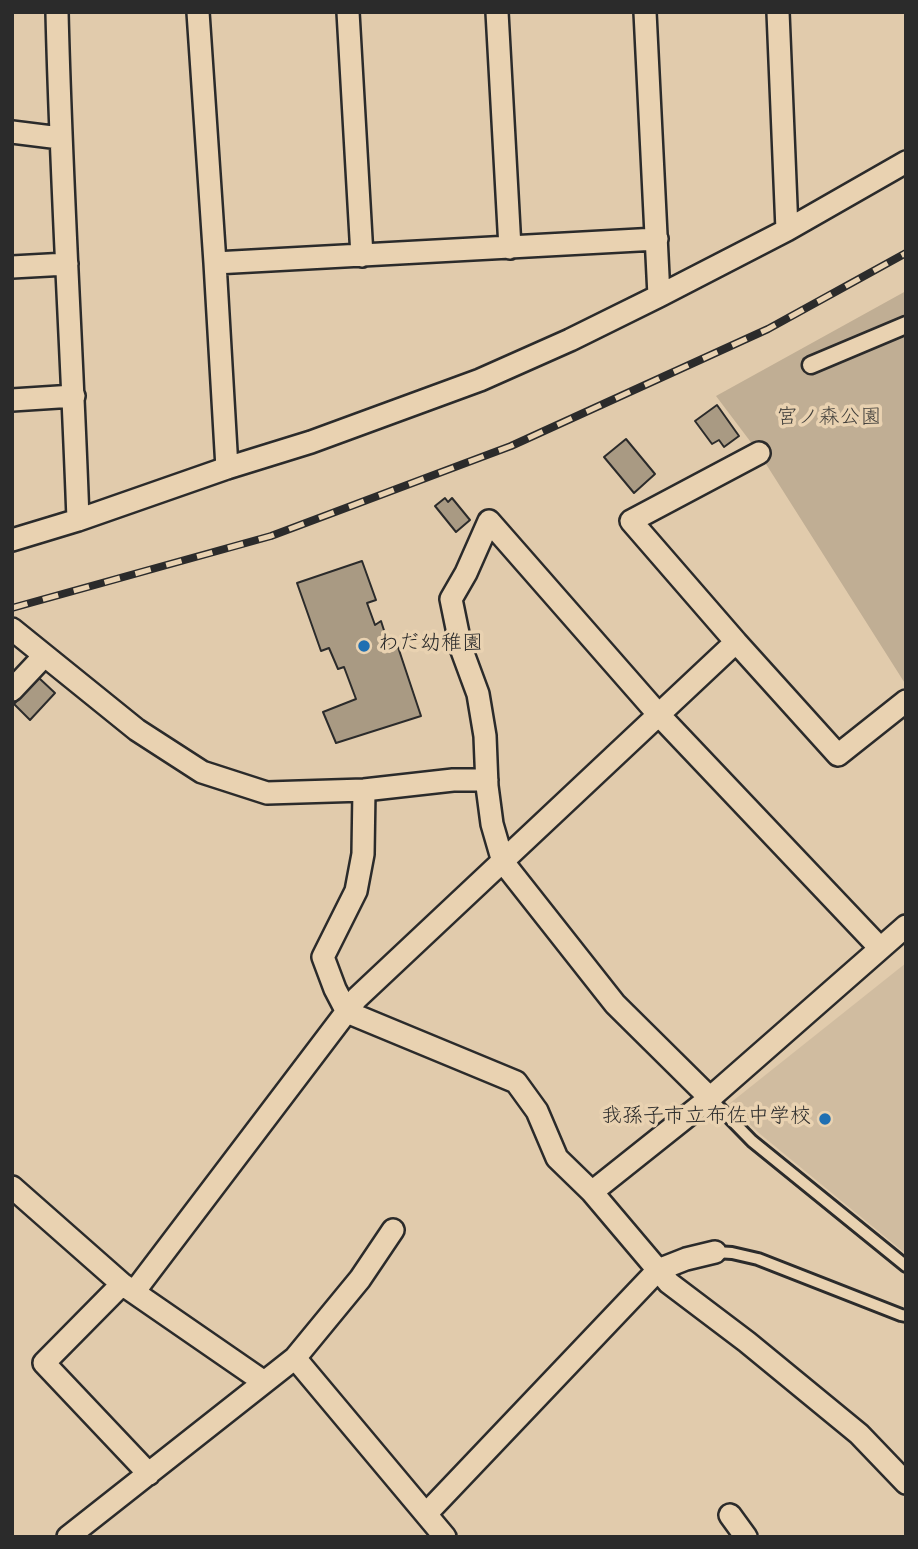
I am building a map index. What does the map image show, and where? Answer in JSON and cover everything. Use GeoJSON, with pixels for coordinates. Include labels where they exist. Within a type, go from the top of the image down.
{"type":"FeatureCollection","features":[{"type":"Feature","properties":{"kind":"street"},"geometry":{"type":"LineString","coordinates":[[57,12],[60,138],[78,520]]}},
{"type":"Feature","properties":{"kind":"street"},"geometry":{"type":"LineString","coordinates":[[198,12],[227,468]]}},
{"type":"Feature","properties":{"kind":"street"},"geometry":{"type":"LineString","coordinates":[[348,12],[362,256]]}},
{"type":"Feature","properties":{"kind":"street"},"geometry":{"type":"LineString","coordinates":[[496,12],[509,248]]}},
{"type":"Feature","properties":{"kind":"street"},"geometry":{"type":"LineString","coordinates":[[645,12],[659,296]]}},
{"type":"Feature","properties":{"kind":"street"},"geometry":{"type":"LineString","coordinates":[[778,12],[786,230]]}},
{"type":"Feature","properties":{"kind":"street"},"geometry":{"type":"LineString","coordinates":[[12,132],[60,138]]}},
{"type":"Feature","properties":{"kind":"street"},"geometry":{"type":"LineString","coordinates":[[12,540],[312,442],[480,380],[659,296],[786,230],[906,162]]}},
{"type":"Feature","properties":{"kind":"street"},"geometry":{"type":"LineString","coordinates":[[215,263],[657,239]]}},
{"type":"Feature","properties":{"kind":"street"},"geometry":{"type":"LineString","coordinates":[[12,267],[67,264]]}},
{"type":"Feature","properties":{"kind":"street"},"geometry":{"type":"LineString","coordinates":[[811,365],[906,325]]}},
{"type":"Feature","properties":{"kind":"street"},"geometry":{"type":"LineString","coordinates":[[12,400],[74,396]]}},
{"type":"Feature","properties":{"kind":"street"},"geometry":{"type":"LineString","coordinates":[[759,453],[631,521],[838,755],[906,701]]}},
{"type":"Feature","properties":{"kind":"street"},"geometry":{"type":"LineString","coordinates":[[710,1098],[615,1004],[503,862],[492,824],[485,737],[478,694],[461,648],[451,599],[489,521],[659,715],[880,948]]}},
{"type":"Feature","properties":{"kind":"street"},"geometry":{"type":"LineString","coordinates":[[12,629],[137,730],[202,772],[267,793],[364,790],[453,780],[487,780]]}},
{"type":"Feature","properties":{"kind":"street"},"geometry":{"type":"LineString","coordinates":[[149,1474],[44,1363],[128,1288],[357,998],[736,642]]}},
{"type":"Feature","properties":{"kind":"street"},"geometry":{"type":"LineString","coordinates":[[12,690],[44,656]]}},
{"type":"Feature","properties":{"kind":"street"},"geometry":{"type":"LineString","coordinates":[[364,790],[363,854],[356,891],[323,957],[347,1012],[516,1082],[537,1111],[557,1158],[592,1192],[669,1283],[747,1342],[859,1434],[906,1482]]}},
{"type":"Feature","properties":{"kind":"street"},"geometry":{"type":"LineString","coordinates":[[592,1192],[710,1098],[906,926]]}},
{"type":"Feature","properties":{"kind":"street"},"geometry":{"type":"LineString","coordinates":[[12,1187],[128,1288],[264,1382]]}},
{"type":"Feature","properties":{"kind":"street"},"geometry":{"type":"LineString","coordinates":[[68,1537],[295,1357],[360,1279],[393,1230]]}},
{"type":"Feature","properties":{"kind":"street"},"geometry":{"type":"LineString","coordinates":[[426,1514],[657,1270],[715,1252]]}},
{"type":"Feature","properties":{"kind":"street"},"geometry":{"type":"LineString","coordinates":[[295,1357],[445,1537]]}},
{"type":"Feature","properties":{"kind":"street"},"geometry":{"type":"LineString","coordinates":[[730,1514],[747,1537]]}},
{"type":"Feature","properties":{"kind":"lane"},"geometry":{"type":"LineString","coordinates":[[710,1098],[752,1141],[906,1266]]}},
{"type":"Feature","properties":{"kind":"lane"},"geometry":{"type":"LineString","coordinates":[[715,1252],[758,1259],[906,1316]]}},
{"type":"Feature","properties":{"kind":"shaded area","name":"我孫子市立布佐中学校"},"geometry":{"type":"Polygon","coordinates":[[[906,963],[906,1254],[760,1134],[729,1104],[906,963]]]}},
{"type":"Feature","properties":{"kind":"green space","name":"宮ノ森公園"},"geometry":{"type":"Polygon","coordinates":[[[906,291],[906,685],[759,453],[716,396],[906,291]]]}},
{"type":"Feature","properties":{"kind":"building"},"geometry":{"type":"Polygon","coordinates":[[[717,405],[739,436],[724,447],[719,440],[712,444],[695,421],[717,405]]]}},
{"type":"Feature","properties":{"kind":"building"},"geometry":{"type":"Polygon","coordinates":[[[626,439],[655,474],[634,493],[604,457],[626,439]]]}},
{"type":"Feature","properties":{"kind":"building"},"geometry":{"type":"Polygon","coordinates":[[[445,498],[448,502],[452,498],[470,520],[456,532],[435,506],[445,498]]]}},
{"type":"Feature","properties":{"kind":"building"},"geometry":{"type":"Polygon","coordinates":[[[362,561],[376,600],[367,603],[375,625],[381,621],[389,646],[397,644],[421,716],[336,743],[323,712],[356,699],[344,667],[338,669],[329,648],[321,651],[297,583],[362,561]]]}},
{"type":"Feature","properties":{"kind":"building"},"geometry":{"type":"Polygon","coordinates":[[[39,678],[55,693],[30,720],[14,704],[39,678]]]}},
{"type":"Feature","properties":{"kind":"railway"},"geometry":{"type":"LineString","coordinates":[[12,608],[271,536],[511,446],[768,329],[906,253]]}},
{"type":"Feature","properties":{"kind":"place","name":"わだ幼稚園"},"geometry":{"type":"Point","coordinates":[364,646]}},
{"type":"Feature","properties":{"kind":"place","name":"我孫子市立布佐中学校"},"geometry":{"type":"Point","coordinates":[825,1119]}}]}
